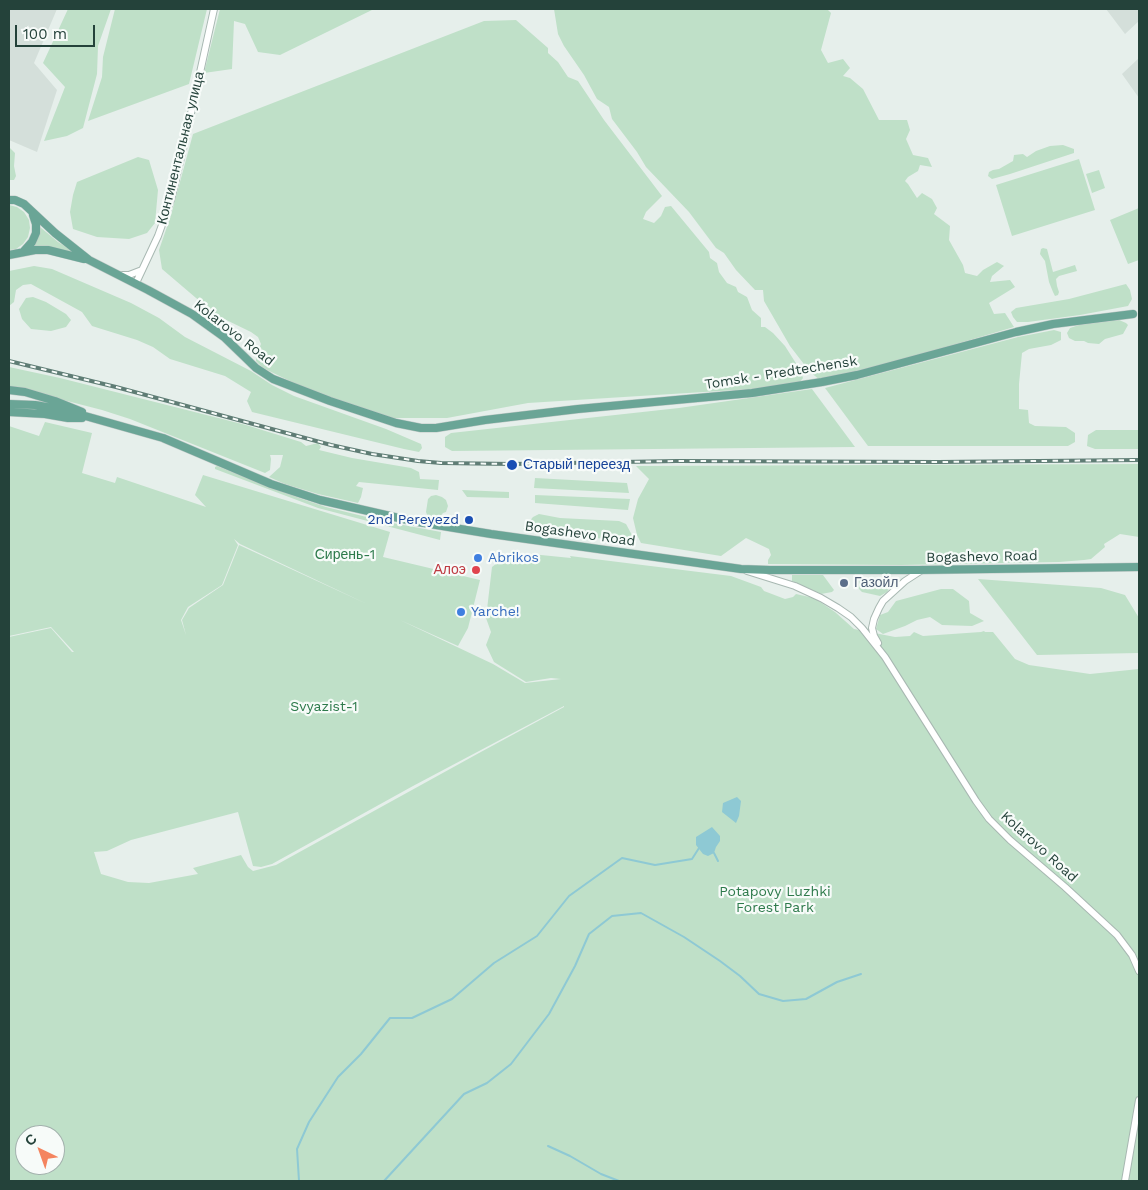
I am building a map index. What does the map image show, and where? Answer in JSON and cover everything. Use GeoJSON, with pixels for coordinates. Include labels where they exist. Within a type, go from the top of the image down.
{"type":"FeatureCollection","features":[{"type":"Feature","properties":{"kind":"main road"},"geometry":{"type":"LineString","coordinates":[[9,200],[20,202],[61,239],[89,260]]}},
{"type":"Feature","properties":{"kind":"main road"},"geometry":{"type":"LineString","coordinates":[[22,252],[32,242],[36,233],[35,219],[31,211]]}},
{"type":"Feature","properties":{"kind":"main road"},"geometry":{"type":"LineString","coordinates":[[9,256],[35,250],[48,250],[89,260]]}},
{"type":"Feature","properties":{"kind":"main road","name":"Kolarovo Road"},"geometry":{"type":"LineString","coordinates":[[89,260],[192,314],[224,337],[256,368],[273,379],[330,401],[396,423],[428,429]]}},
{"type":"Feature","properties":{"kind":"main road","name":"Tomsk - Predtechensk"},"geometry":{"type":"LineString","coordinates":[[428,429],[578,409],[752,393],[822,382],[858,375],[1025,330],[1065,322],[1137,313]]}},
{"type":"Feature","properties":{"kind":"main road"},"geometry":{"type":"LineString","coordinates":[[9,390],[25,392],[55,401],[74,408],[92,418]]}},
{"type":"Feature","properties":{"kind":"main road","name":"Bogashevo Road"},"geometry":{"type":"LineString","coordinates":[[9,404],[52,407],[162,438],[271,484],[340,506],[412,521],[491,534],[741,569],[923,570],[1139,567]]}},
{"type":"Feature","properties":{"kind":"main road","name":"Bogashevo Road"},"geometry":{"type":"LineString","coordinates":[[9,412],[45,414],[68,418],[92,418]]}},
{"type":"Feature","properties":{"kind":"street","name":"Континентальная улица"},"geometry":{"type":"LineString","coordinates":[[136,283],[161,229],[171,200],[214,9]]}},
{"type":"Feature","properties":{"kind":"street"},"geometry":{"type":"LineString","coordinates":[[120,276],[142,270],[142,277],[148,290]]}},
{"type":"Feature","properties":{"kind":"street"},"geometry":{"type":"LineString","coordinates":[[741,569],[800,588],[822,598],[838,608],[862,628],[885,657]]}},
{"type":"Feature","properties":{"kind":"street"},"geometry":{"type":"LineString","coordinates":[[780,582],[777,575],[782,570]]}},
{"type":"Feature","properties":{"kind":"street"},"geometry":{"type":"LineString","coordinates":[[902,570],[906,576],[905,581]]}},
{"type":"Feature","properties":{"kind":"street"},"geometry":{"type":"LineString","coordinates":[[862,628],[868,628],[883,601],[905,581],[923,570]]}},
{"type":"Feature","properties":{"kind":"street"},"geometry":{"type":"LineString","coordinates":[[874,619],[872,628],[874,636],[885,657]]}},
{"type":"Feature","properties":{"kind":"street","name":"Kolarovo Road"},"geometry":{"type":"LineString","coordinates":[[885,657],[989,819],[1117,935],[1132,955],[1139,971]]}},
{"type":"Feature","properties":{"kind":"street"},"geometry":{"type":"LineString","coordinates":[[1125,1181],[1139,1100]]}},
{"type":"Feature","properties":{"kind":"shaded area"},"geometry":{"type":"Polygon","coordinates":[[[9,9],[57,9],[34,63],[57,90],[37,152],[9,140],[9,9]]]}},
{"type":"Feature","properties":{"kind":"shaded area"},"geometry":{"type":"Polygon","coordinates":[[[1106,9],[1139,9],[1139,21],[1125,34],[1106,9]]]}},
{"type":"Feature","properties":{"kind":"shaded area"},"geometry":{"type":"Polygon","coordinates":[[[1139,58],[1139,98],[1122,74],[1139,58]]]}},
{"type":"Feature","properties":{"kind":"green space"},"geometry":{"type":"Polygon","coordinates":[[[68,9],[111,9],[98,46],[97,74],[83,128],[67,136],[44,141],[65,87],[43,63],[68,9]]]}},
{"type":"Feature","properties":{"kind":"green space"},"geometry":{"type":"Polygon","coordinates":[[[115,9],[207,9],[189,84],[88,121],[102,77],[103,57],[115,9]]]}},
{"type":"Feature","properties":{"kind":"green space"},"geometry":{"type":"Polygon","coordinates":[[[220,9],[374,9],[280,55],[258,52],[245,24],[234,21],[232,69],[204,73],[220,9]]]}},
{"type":"Feature","properties":{"kind":"green space"},"geometry":{"type":"Polygon","coordinates":[[[554,9],[827,9],[831,13],[821,50],[828,63],[843,59],[850,68],[843,76],[850,78],[863,89],[879,120],[907,120],[910,130],[906,139],[913,155],[928,158],[932,167],[920,165],[918,171],[905,181],[917,198],[922,193],[932,199],[937,208],[934,214],[950,226],[949,240],[963,265],[965,273],[977,276],[997,262],[1004,266],[992,276],[990,282],[1010,280],[1015,287],[989,303],[994,314],[1005,313],[1014,327],[892,363],[820,380],[810,372],[790,346],[764,301],[763,290],[755,290],[736,270],[724,253],[716,248],[689,212],[646,167],[612,119],[609,107],[597,99],[558,34],[554,9]]]}},
{"type":"Feature","properties":{"kind":"green space"},"geometry":{"type":"Polygon","coordinates":[[[516,20],[548,48],[548,53],[558,62],[568,77],[578,81],[604,120],[662,196],[646,212],[643,219],[654,223],[661,216],[665,207],[671,206],[709,252],[710,258],[717,263],[719,272],[727,283],[736,287],[738,292],[747,297],[752,310],[761,318],[761,327],[765,327],[773,333],[785,346],[803,378],[799,383],[752,389],[528,403],[447,418],[392,418],[296,384],[263,368],[256,361],[256,355],[261,344],[258,337],[216,315],[162,269],[159,250],[171,215],[193,134],[484,21],[516,20]]]}},
{"type":"Feature","properties":{"kind":"green space"},"geometry":{"type":"Polygon","coordinates":[[[1063,145],[1074,149],[1074,153],[992,179],[988,176],[989,172],[1013,161],[1014,155],[1023,154],[1027,157],[1036,151],[1050,146],[1063,145]]]}},
{"type":"Feature","properties":{"kind":"green space"},"geometry":{"type":"Polygon","coordinates":[[[9,147],[15,153],[14,166],[16,176],[14,180],[9,180],[9,147]]]}},
{"type":"Feature","properties":{"kind":"green space"},"geometry":{"type":"Polygon","coordinates":[[[138,157],[149,160],[158,190],[155,223],[147,233],[129,239],[97,237],[73,229],[70,212],[77,182],[138,157]]]}},
{"type":"Feature","properties":{"kind":"green space"},"geometry":{"type":"Polygon","coordinates":[[[1079,159],[1095,210],[1012,236],[996,185],[1079,159]]]}},
{"type":"Feature","properties":{"kind":"green space"},"geometry":{"type":"Polygon","coordinates":[[[1099,170],[1105,188],[1092,193],[1086,174],[1099,170]]]}},
{"type":"Feature","properties":{"kind":"green space"},"geometry":{"type":"Polygon","coordinates":[[[9,205],[17,207],[24,212],[29,220],[30,228],[28,237],[23,244],[16,249],[9,250],[9,205]]]}},
{"type":"Feature","properties":{"kind":"green space"},"geometry":{"type":"Polygon","coordinates":[[[1139,208],[1139,260],[1128,264],[1110,220],[1139,208]]]}},
{"type":"Feature","properties":{"kind":"green space"},"geometry":{"type":"Polygon","coordinates":[[[40,227],[58,242],[80,255],[33,248],[38,238],[40,227]]]}},
{"type":"Feature","properties":{"kind":"green space"},"geometry":{"type":"Polygon","coordinates":[[[1043,248],[1047,249],[1053,272],[1075,265],[1077,271],[1059,276],[1056,279],[1059,292],[1055,296],[1049,282],[1045,261],[1040,254],[1043,248]]]}},
{"type":"Feature","properties":{"kind":"green space"},"geometry":{"type":"Polygon","coordinates":[[[34,266],[52,269],[131,303],[159,318],[185,337],[251,371],[272,385],[294,396],[386,429],[421,444],[422,448],[419,452],[404,449],[252,412],[247,401],[251,392],[225,376],[170,359],[153,347],[137,340],[92,326],[82,312],[31,284],[23,285],[16,290],[14,302],[9,306],[9,271],[34,266]]]}},
{"type":"Feature","properties":{"kind":"green space"},"geometry":{"type":"Polygon","coordinates":[[[1126,284],[1132,299],[1128,306],[1028,322],[1017,322],[1011,312],[1016,308],[1069,299],[1126,284]]]}},
{"type":"Feature","properties":{"kind":"green space"},"geometry":{"type":"Polygon","coordinates":[[[33,297],[46,302],[66,314],[71,320],[66,327],[51,331],[31,329],[22,319],[19,309],[26,298],[33,297]]]}},
{"type":"Feature","properties":{"kind":"green space"},"geometry":{"type":"Polygon","coordinates":[[[1119,320],[1128,325],[1123,334],[1105,339],[1099,344],[1075,341],[1069,338],[1067,333],[1070,328],[1079,325],[1119,320]]]}},
{"type":"Feature","properties":{"kind":"green space"},"geometry":{"type":"Polygon","coordinates":[[[1054,330],[1061,332],[1061,340],[1051,345],[1029,349],[1022,353],[1019,409],[1028,410],[1029,423],[1035,426],[1066,427],[1075,433],[1075,442],[1068,446],[868,446],[825,388],[1018,337],[1054,330]]]}},
{"type":"Feature","properties":{"kind":"green space"},"geometry":{"type":"Polygon","coordinates":[[[9,367],[246,425],[301,442],[306,446],[318,443],[321,447],[319,450],[352,458],[411,468],[419,472],[420,479],[439,480],[438,490],[359,482],[356,486],[363,488],[358,503],[318,494],[269,477],[280,467],[283,455],[270,455],[270,470],[265,473],[130,419],[9,386],[9,367]]]}},
{"type":"Feature","properties":{"kind":"green space"},"geometry":{"type":"Polygon","coordinates":[[[812,389],[855,447],[452,451],[445,447],[445,437],[451,433],[679,408],[812,389]]]}},
{"type":"Feature","properties":{"kind":"green space","name":"Potapovy Luzhki Forest Park"},"geometry":{"type":"Polygon","coordinates":[[[45,422],[92,433],[82,473],[115,483],[117,477],[206,507],[195,495],[203,475],[390,532],[383,557],[480,580],[468,628],[458,646],[400,620],[493,664],[525,683],[561,679],[551,678],[526,682],[494,662],[486,645],[491,632],[486,618],[492,567],[513,551],[571,558],[570,556],[731,576],[761,587],[764,591],[785,599],[796,594],[814,598],[835,612],[854,629],[895,637],[910,636],[914,632],[923,636],[984,631],[993,632],[1015,659],[1029,665],[1090,674],[1139,669],[1139,1181],[9,1181],[9,637],[51,628],[74,652],[51,627],[9,636],[9,426],[39,436],[45,422]],[[234,539],[238,545],[222,585],[188,607],[181,620],[186,635],[182,620],[189,608],[223,585],[239,545],[367,604],[240,544],[234,539]],[[564,706],[272,864],[261,867],[253,866],[238,812],[131,840],[107,851],[94,852],[101,874],[128,882],[149,883],[198,874],[193,868],[241,855],[248,867],[253,871],[276,865],[564,706]]]}},
{"type":"Feature","properties":{"kind":"green space"},"geometry":{"type":"Polygon","coordinates":[[[1096,430],[1139,430],[1139,449],[1095,449],[1087,446],[1088,435],[1096,430]]]}},
{"type":"Feature","properties":{"kind":"green space"},"geometry":{"type":"Polygon","coordinates":[[[1139,464],[1139,537],[1120,534],[1104,544],[1105,547],[1091,559],[1084,560],[901,565],[768,564],[771,555],[769,549],[746,538],[721,556],[641,543],[633,518],[638,499],[649,479],[636,466],[1139,464]]]}},
{"type":"Feature","properties":{"kind":"green space"},"geometry":{"type":"Polygon","coordinates":[[[217,466],[326,507],[387,522],[441,532],[440,540],[318,508],[215,469],[217,466]]]}},
{"type":"Feature","properties":{"kind":"green space"},"geometry":{"type":"Polygon","coordinates":[[[535,478],[627,483],[629,493],[534,488],[535,478]]]}},
{"type":"Feature","properties":{"kind":"green space"},"geometry":{"type":"Polygon","coordinates":[[[462,490],[509,492],[509,498],[467,497],[462,490]]]}},
{"type":"Feature","properties":{"kind":"green space"},"geometry":{"type":"Polygon","coordinates":[[[436,495],[446,500],[448,506],[446,512],[438,519],[428,517],[426,512],[428,499],[436,495]]]}},
{"type":"Feature","properties":{"kind":"green space"},"geometry":{"type":"Polygon","coordinates":[[[535,495],[630,499],[628,510],[535,503],[535,495]]]}},
{"type":"Feature","properties":{"kind":"green space"},"geometry":{"type":"Polygon","coordinates":[[[539,514],[560,518],[619,521],[626,524],[633,537],[632,540],[593,538],[567,530],[546,527],[535,527],[529,531],[523,529],[533,517],[539,514]]]}},
{"type":"Feature","properties":{"kind":"green space"},"geometry":{"type":"Polygon","coordinates":[[[792,575],[823,575],[834,590],[821,594],[792,581],[792,575]]]}},
{"type":"Feature","properties":{"kind":"green space"},"geometry":{"type":"Polygon","coordinates":[[[855,579],[888,579],[892,583],[887,592],[880,596],[862,592],[855,579]]]}},
{"type":"Feature","properties":{"kind":"green space"},"geometry":{"type":"Polygon","coordinates":[[[978,579],[1101,588],[1125,595],[1139,618],[1139,653],[1037,655],[978,579]]]}},
{"type":"Feature","properties":{"kind":"green space"},"geometry":{"type":"Polygon","coordinates":[[[941,589],[953,589],[969,601],[970,613],[984,621],[972,626],[942,625],[930,617],[917,620],[883,634],[876,629],[880,615],[888,612],[896,601],[941,589]]]}},
{"type":"Feature","properties":{"kind":"water"},"geometry":{"type":"Polygon","coordinates":[[[737,797],[741,801],[736,823],[722,812],[723,803],[737,797]]]}},
{"type":"Feature","properties":{"kind":"water"},"geometry":{"type":"Polygon","coordinates":[[[712,827],[720,836],[720,841],[714,853],[708,856],[703,854],[696,845],[696,837],[712,827]]]}},
{"type":"Feature","properties":{"kind":"waterway"},"geometry":{"type":"LineString","coordinates":[[299,1181],[297,1149],[309,1122],[338,1077],[361,1054],[390,1018],[412,1018],[452,999],[494,963],[537,936],[569,896],[622,858],[655,865],[692,859],[699,848]]}},
{"type":"Feature","properties":{"kind":"waterway"},"geometry":{"type":"LineString","coordinates":[[714,853],[718,861]]}},
{"type":"Feature","properties":{"kind":"waterway"},"geometry":{"type":"LineString","coordinates":[[384,1181],[464,1094],[487,1083],[511,1064],[549,1014],[575,966],[589,934],[612,916],[641,913],[684,937],[720,961],[759,994],[783,1001],[806,999],[837,982],[861,974]]}},
{"type":"Feature","properties":{"kind":"waterway"},"geometry":{"type":"LineString","coordinates":[[548,1146],[601,1174],[619,1181]]}},
{"type":"Feature","properties":{"kind":"railway"},"geometry":{"type":"LineString","coordinates":[[9,361],[116,387],[331,445],[418,461],[512,464],[677,461],[938,462],[1139,460]]}},
{"type":"Feature","properties":{"kind":"place","name":"Старый переезд"},"geometry":{"type":"Point","coordinates":[512,465]}},
{"type":"Feature","properties":{"kind":"place","name":"2nd Pereyezd"},"geometry":{"type":"Point","coordinates":[469,520]}},
{"type":"Feature","properties":{"kind":"place","name":"Abrikos"},"geometry":{"type":"Point","coordinates":[478,558]}},
{"type":"Feature","properties":{"kind":"place","name":"Алоэ"},"geometry":{"type":"Point","coordinates":[476,570]}},
{"type":"Feature","properties":{"kind":"place","name":"Газойл"},"geometry":{"type":"Point","coordinates":[844,583]}},
{"type":"Feature","properties":{"kind":"place","name":"Yarche!"},"geometry":{"type":"Point","coordinates":[461,612]}},
{"type":"Feature","properties":{"kind":"park label","name":"Сирень-1"},"geometry":{"type":"Point","coordinates":[345,555]}},
{"type":"Feature","properties":{"kind":"park label","name":"Svyazist-1"},"geometry":{"type":"Point","coordinates":[324,707]}}]}
